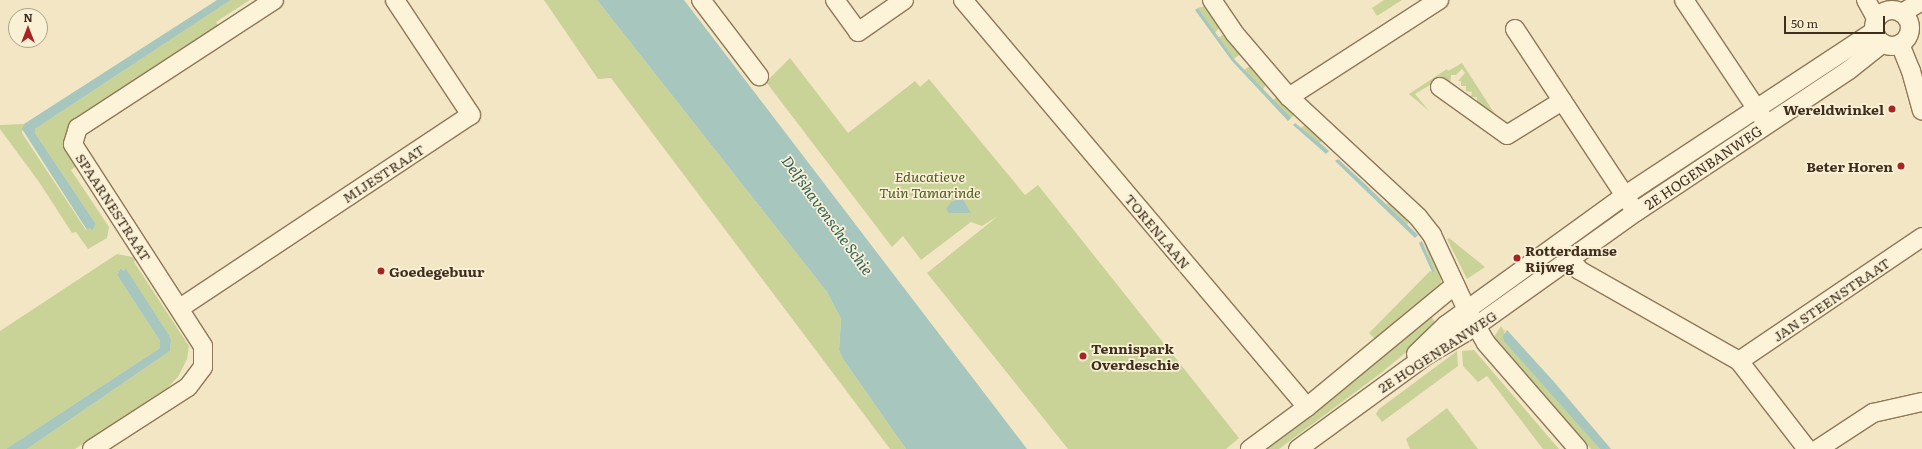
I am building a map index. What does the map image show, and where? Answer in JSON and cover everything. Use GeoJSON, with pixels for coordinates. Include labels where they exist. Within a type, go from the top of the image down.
{"type":"FeatureCollection","features":[{"type":"Feature","properties":{"kind":"street","name":"SPAARNESTRAAT"},"geometry":{"type":"LineString","coordinates":[[92,449],[188,387],[202,367],[203,346],[180,308],[73,144],[78,128],[274,0]]}},
{"type":"Feature","properties":{"kind":"street","name":"MIJESTRAAT"},"geometry":{"type":"LineString","coordinates":[[180,308],[471,115],[395,0]]}},
{"type":"Feature","properties":{"kind":"street"},"geometry":{"type":"LineString","coordinates":[[701,0],[759,76]]}},
{"type":"Feature","properties":{"kind":"street"},"geometry":{"type":"LineString","coordinates":[[835,0],[858,32],[904,0]]}},
{"type":"Feature","properties":{"kind":"street","name":"TORENLAAN"},"geometry":{"type":"LineString","coordinates":[[964,0],[1307,407]]}},
{"type":"Feature","properties":{"kind":"street"},"geometry":{"type":"LineString","coordinates":[[1212,0],[1235,34],[1289,97],[1418,217],[1432,236],[1467,310],[1486,343],[1578,449]]}},
{"type":"Feature","properties":{"kind":"street"},"geometry":{"type":"LineString","coordinates":[[1289,97],[1439,0]]}},
{"type":"Feature","properties":{"kind":"street"},"geometry":{"type":"LineString","coordinates":[[1684,0],[1767,125]]}},
{"type":"Feature","properties":{"kind":"street"},"geometry":{"type":"LineString","coordinates":[[1866,0],[1893,20],[1893,46],[1900,44],[1912,71],[1922,111]]}},
{"type":"Feature","properties":{"kind":"street","name":"2E HOGENBANWEG"},"geometry":{"type":"LineString","coordinates":[[1367,397],[1446,325],[1624,196],[1756,107],[1922,1]]}},
{"type":"Feature","properties":{"kind":"street","name":"2E HOGENBANWEG"},"geometry":{"type":"LineString","coordinates":[[1367,397],[1427,355],[1476,326],[1636,212],[1849,70],[1893,20]]}},
{"type":"Feature","properties":{"kind":"street"},"geometry":{"type":"LineString","coordinates":[[1515,30],[1636,212]]}},
{"type":"Feature","properties":{"kind":"street"},"geometry":{"type":"LineString","coordinates":[[1440,87],[1507,135],[1562,101]]}},
{"type":"Feature","properties":{"kind":"street","name":"JAN STEENSTRAAT"},"geometry":{"type":"LineString","coordinates":[[1739,361],[1922,237]]}},
{"type":"Feature","properties":{"kind":"street"},"geometry":{"type":"LineString","coordinates":[[1558,244],[1569,260],[1579,270],[1739,361],[1807,449]]}},
{"type":"Feature","properties":{"kind":"street"},"geometry":{"type":"LineString","coordinates":[[1250,449],[1307,407],[1456,285]]}},
{"type":"Feature","properties":{"kind":"street"},"geometry":{"type":"LineString","coordinates":[[1298,449],[1367,397]]}},
{"type":"Feature","properties":{"kind":"street"},"geometry":{"type":"LineString","coordinates":[[1818,449],[1873,413],[1922,402]]}},
{"type":"Feature","properties":{"kind":"green space"},"geometry":{"type":"Polygon","coordinates":[[[231,0],[250,0],[216,22],[219,27],[69,127],[64,139],[68,153],[77,166],[71,170],[109,227],[107,238],[88,249],[76,232],[72,233],[39,182],[0,129],[0,125],[24,124],[22,133],[86,230],[90,228],[92,231],[96,224],[35,133],[35,129],[231,0]]]}},
{"type":"Feature","properties":{"kind":"green space"},"geometry":{"type":"Polygon","coordinates":[[[544,0],[597,0],[827,292],[841,319],[839,350],[843,359],[906,449],[890,449],[611,78],[598,79],[544,0]]]}},
{"type":"Feature","properties":{"kind":"green space"},"geometry":{"type":"Polygon","coordinates":[[[1384,0],[1402,0],[1377,16],[1372,8],[1384,0]]]}},
{"type":"Feature","properties":{"kind":"green space"},"geometry":{"type":"Polygon","coordinates":[[[1205,6],[1219,28],[1215,33],[1198,8],[1205,6]]]}},
{"type":"Feature","properties":{"kind":"green space"},"geometry":{"type":"Polygon","coordinates":[[[1224,34],[1240,54],[1234,59],[1218,38],[1224,34]]]}},
{"type":"Feature","properties":{"kind":"green space","name":"Tennispark Overdeschie"},"geometry":{"type":"Polygon","coordinates":[[[790,58],[848,133],[915,81],[920,87],[929,79],[1025,195],[1038,185],[1239,438],[1226,449],[1068,449],[927,273],[998,216],[982,226],[971,222],[921,260],[903,236],[892,247],[766,82],[790,58]]]}},
{"type":"Feature","properties":{"kind":"green space"},"geometry":{"type":"Polygon","coordinates":[[[1462,63],[1504,128],[1477,111],[1477,97],[1471,97],[1472,92],[1466,91],[1466,86],[1461,86],[1461,81],[1458,81],[1465,73],[1462,69],[1456,75],[1451,75],[1450,89],[1430,85],[1415,94],[1429,111],[1409,94],[1447,69],[1448,71],[1462,63]]]}},
{"type":"Feature","properties":{"kind":"green space"},"geometry":{"type":"Polygon","coordinates":[[[1250,66],[1266,85],[1262,90],[1244,70],[1250,66]]]}},
{"type":"Feature","properties":{"kind":"green space"},"geometry":{"type":"Polygon","coordinates":[[[1277,97],[1296,113],[1291,118],[1272,101],[1277,97]]]}},
{"type":"Feature","properties":{"kind":"green space"},"geometry":{"type":"Polygon","coordinates":[[[1307,123],[1323,139],[1320,143],[1301,128],[1307,123]]]}},
{"type":"Feature","properties":{"kind":"green space"},"geometry":{"type":"Polygon","coordinates":[[[1391,203],[1410,219],[1407,225],[1386,204],[1391,203]]]}},
{"type":"Feature","properties":{"kind":"green space"},"geometry":{"type":"Polygon","coordinates":[[[1449,238],[1485,267],[1467,279],[1447,239],[1449,238]]]}},
{"type":"Feature","properties":{"kind":"green space"},"geometry":{"type":"Polygon","coordinates":[[[1423,240],[1442,277],[1440,286],[1375,339],[1369,333],[1430,271],[1434,273],[1423,240]]]}},
{"type":"Feature","properties":{"kind":"green space"},"geometry":{"type":"Polygon","coordinates":[[[117,254],[137,258],[134,262],[189,346],[187,359],[178,377],[167,388],[75,449],[27,449],[170,351],[171,340],[169,335],[126,270],[123,271],[121,268],[117,275],[160,341],[160,348],[6,449],[0,449],[0,331],[117,254]]]}},
{"type":"Feature","properties":{"kind":"green space"},"geometry":{"type":"Polygon","coordinates":[[[1430,315],[1438,326],[1381,373],[1279,449],[1266,449],[1430,315]]]}},
{"type":"Feature","properties":{"kind":"green space"},"geometry":{"type":"Polygon","coordinates":[[[1501,326],[1504,331],[1506,329],[1504,333],[1600,449],[1591,449],[1494,337],[1501,326]]]}},
{"type":"Feature","properties":{"kind":"green space"},"geometry":{"type":"Polygon","coordinates":[[[1474,350],[1559,449],[1543,449],[1487,376],[1478,382],[1463,366],[1462,351],[1474,350]]]}},
{"type":"Feature","properties":{"kind":"green space"},"geometry":{"type":"Polygon","coordinates":[[[1457,351],[1458,366],[1382,422],[1376,414],[1379,409],[1457,351]]]}},
{"type":"Feature","properties":{"kind":"green space"},"geometry":{"type":"Polygon","coordinates":[[[1447,408],[1478,449],[1410,449],[1406,439],[1447,408]]]}},
{"type":"Feature","properties":{"kind":"water"},"geometry":{"type":"Polygon","coordinates":[[[217,0],[231,0],[35,129],[35,133],[96,224],[92,231],[90,228],[87,230],[22,129],[24,124],[217,0]]]}},
{"type":"Feature","properties":{"kind":"water","name":"Delfshavensche Schie"},"geometry":{"type":"Polygon","coordinates":[[[597,0],[684,0],[1027,449],[906,449],[843,359],[839,350],[841,319],[827,292],[597,0]]]}},
{"type":"Feature","properties":{"kind":"water"},"geometry":{"type":"Polygon","coordinates":[[[1198,8],[1234,59],[1291,118],[1288,121],[1232,61],[1195,10],[1198,8]]]}},
{"type":"Feature","properties":{"kind":"water"},"geometry":{"type":"Polygon","coordinates":[[[1295,123],[1329,151],[1326,154],[1293,125],[1295,123]]]}},
{"type":"Feature","properties":{"kind":"water"},"geometry":{"type":"Polygon","coordinates":[[[1338,159],[1418,235],[1415,238],[1335,161],[1338,159]]]}},
{"type":"Feature","properties":{"kind":"water"},"geometry":{"type":"Polygon","coordinates":[[[962,198],[971,213],[949,213],[946,209],[951,202],[962,198]]]}},
{"type":"Feature","properties":{"kind":"water"},"geometry":{"type":"Polygon","coordinates":[[[1422,241],[1434,270],[1433,274],[1419,243],[1422,241]]]}},
{"type":"Feature","properties":{"kind":"water"},"geometry":{"type":"Polygon","coordinates":[[[121,268],[123,271],[126,269],[169,335],[171,340],[170,351],[27,449],[6,449],[160,348],[160,341],[117,275],[121,268]]]}},
{"type":"Feature","properties":{"kind":"water"},"geometry":{"type":"Polygon","coordinates":[[[1507,330],[1555,383],[1611,449],[1600,449],[1504,341],[1503,336],[1507,330]]]}},
{"type":"Feature","properties":{"kind":"place","name":"Wereldwinkel"},"geometry":{"type":"Point","coordinates":[1892,109]}},
{"type":"Feature","properties":{"kind":"place","name":"Beter Horen"},"geometry":{"type":"Point","coordinates":[1901,166]}},
{"type":"Feature","properties":{"kind":"place","name":"Rotterdamse Rijweg"},"geometry":{"type":"Point","coordinates":[1517,258]}},
{"type":"Feature","properties":{"kind":"place","name":"Goedegebuur"},"geometry":{"type":"Point","coordinates":[381,271]}},
{"type":"Feature","properties":{"kind":"place","name":"Tennispark Overdeschie"},"geometry":{"type":"Point","coordinates":[1083,356]}},
{"type":"Feature","properties":{"kind":"park label","name":"Educatieve Tuin Tamarinde"},"geometry":{"type":"Point","coordinates":[930,184]}}]}
